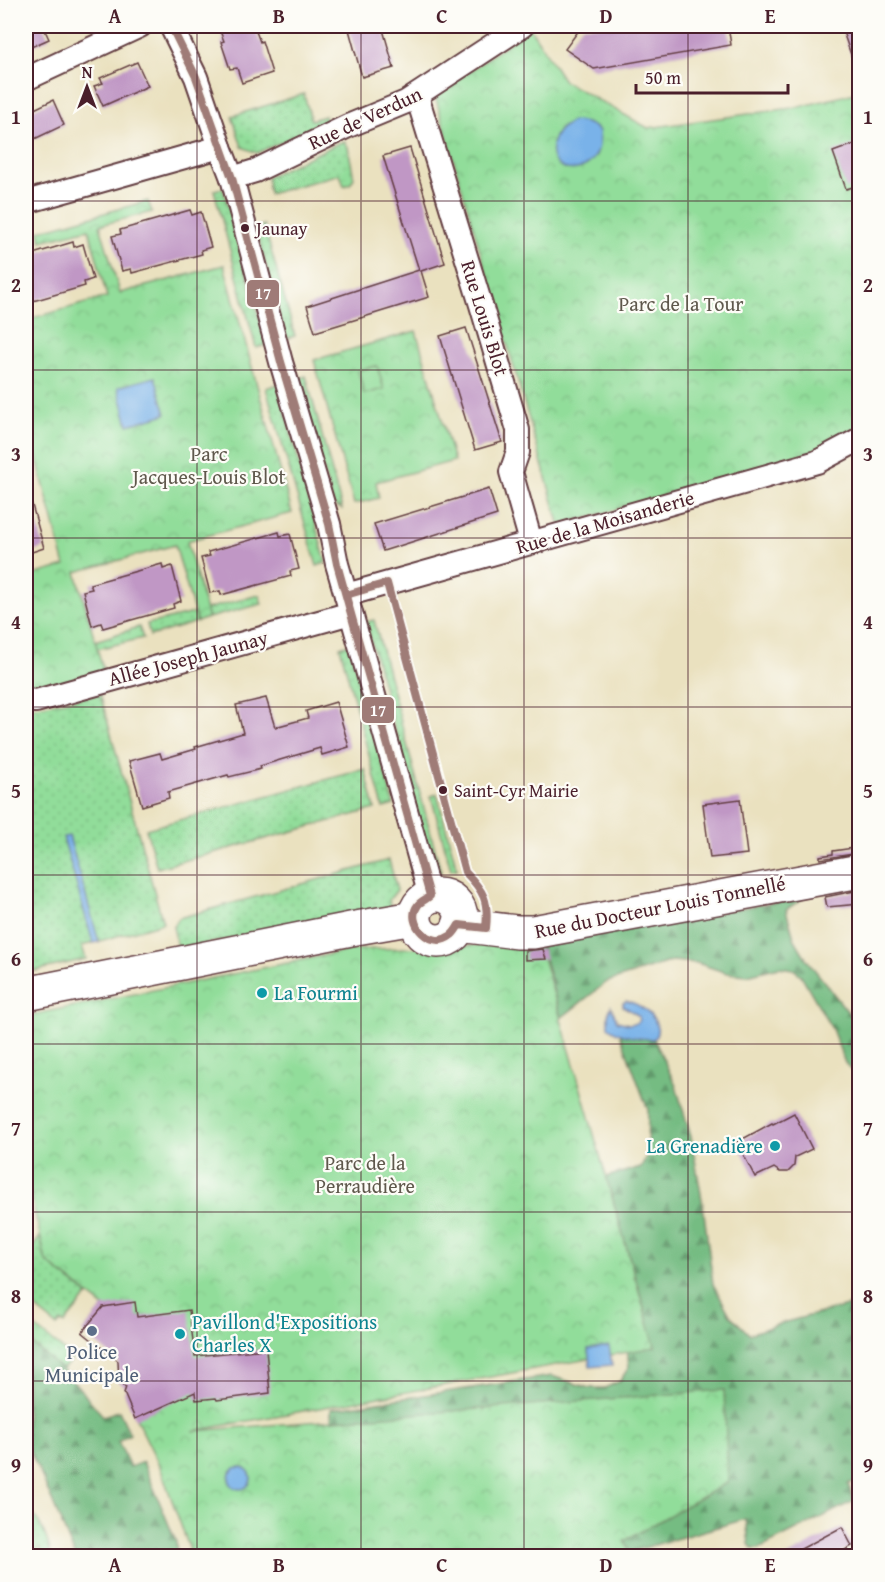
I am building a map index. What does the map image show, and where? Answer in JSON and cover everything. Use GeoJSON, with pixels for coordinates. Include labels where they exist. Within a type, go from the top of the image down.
{"type":"FeatureCollection","features":[{"type":"Feature","properties":{"kind":"street"},"geometry":{"type":"LineString","coordinates":[[26,78],[140,26]]}},
{"type":"Feature","properties":{"kind":"street"},"geometry":{"type":"LineString","coordinates":[[26,994],[356,928],[422,907],[329,524],[278,351],[232,178],[196,77],[171,26]]}},
{"type":"Feature","properties":{"kind":"street","name":"Rue de Verdun"},"geometry":{"type":"LineString","coordinates":[[232,178],[255,171],[348,126],[406,102],[522,26]]}},
{"type":"Feature","properties":{"kind":"street","name":"Rue Louis Blot"},"geometry":{"type":"LineString","coordinates":[[417,96],[518,430],[518,452],[511,472],[531,542]]}},
{"type":"Feature","properties":{"kind":"street"},"geometry":{"type":"LineString","coordinates":[[26,202],[220,147]]}},
{"type":"Feature","properties":{"kind":"street","name":"Rue de la Moisanderie"},"geometry":{"type":"LineString","coordinates":[[348,604],[531,542],[817,462],[860,439]]}},
{"type":"Feature","properties":{"kind":"street","name":"Allée Joseph Jaunay"},"geometry":{"type":"LineString","coordinates":[[26,700],[36,701],[348,604]]}},
{"type":"Feature","properties":{"kind":"street","name":"Rue du Docteur Louis Tonnellé"},"geometry":{"type":"LineString","coordinates":[[422,907],[420,932],[432,940],[439,941],[452,936],[459,926],[533,932],[860,871]]}},
{"type":"Feature","properties":{"kind":"green space","name":"Parc de la Tour"},"geometry":{"type":"Polygon","coordinates":[[[530,28],[564,81],[648,128],[799,107],[859,92],[859,427],[809,453],[560,526],[435,96],[530,28]]]}},
{"type":"Feature","properties":{"kind":"green space"},"geometry":{"type":"Polygon","coordinates":[[[304,94],[311,120],[325,116],[326,122],[257,153],[242,147],[232,116],[304,94]]]}},
{"type":"Feature","properties":{"kind":"green space"},"geometry":{"type":"Polygon","coordinates":[[[345,142],[348,147],[354,178],[350,184],[344,186],[340,174],[269,194],[267,177],[345,142]]]}},
{"type":"Feature","properties":{"kind":"green space"},"geometry":{"type":"Polygon","coordinates":[[[223,188],[267,345],[256,348],[214,190],[223,188]]]}},
{"type":"Feature","properties":{"kind":"green space","name":"Parc Jacques-Louis Blot"},"geometry":{"type":"Polygon","coordinates":[[[148,201],[152,212],[100,225],[120,293],[224,265],[292,513],[187,541],[208,618],[197,622],[175,545],[76,572],[104,673],[32,692],[26,691],[26,577],[65,566],[36,456],[26,459],[26,441],[31,439],[26,416],[26,320],[107,297],[89,229],[41,241],[39,231],[148,201]]]}},
{"type":"Feature","properties":{"kind":"green space"},"geometry":{"type":"Polygon","coordinates":[[[264,225],[295,336],[285,339],[256,228],[264,225]]]}},
{"type":"Feature","properties":{"kind":"green space"},"geometry":{"type":"Polygon","coordinates":[[[416,331],[454,461],[376,482],[379,498],[354,504],[314,360],[416,331]]]}},
{"type":"Feature","properties":{"kind":"green space"},"geometry":{"type":"Polygon","coordinates":[[[377,366],[384,389],[364,394],[358,370],[377,366]]]}},
{"type":"Feature","properties":{"kind":"green space"},"geometry":{"type":"Polygon","coordinates":[[[306,376],[342,509],[333,505],[297,379],[306,376]]]}},
{"type":"Feature","properties":{"kind":"green space"},"geometry":{"type":"Polygon","coordinates":[[[278,384],[326,563],[317,566],[266,388],[278,384]]]}},
{"type":"Feature","properties":{"kind":"green space"},"geometry":{"type":"Polygon","coordinates":[[[259,595],[262,604],[208,618],[206,609],[259,595]]]}},
{"type":"Feature","properties":{"kind":"green space"},"geometry":{"type":"Polygon","coordinates":[[[194,613],[197,622],[150,636],[147,624],[194,613]]]}},
{"type":"Feature","properties":{"kind":"green space"},"geometry":{"type":"Polygon","coordinates":[[[374,620],[441,872],[433,874],[366,622],[374,620]]]}},
{"type":"Feature","properties":{"kind":"green space"},"geometry":{"type":"Polygon","coordinates":[[[139,627],[143,638],[97,649],[95,641],[139,627]]]}},
{"type":"Feature","properties":{"kind":"green space"},"geometry":{"type":"Polygon","coordinates":[[[349,644],[394,805],[383,808],[340,647],[349,644]]]}},
{"type":"Feature","properties":{"kind":"green space"},"geometry":{"type":"Polygon","coordinates":[[[100,694],[163,923],[82,946],[86,959],[26,973],[26,708],[100,694]]]}},
{"type":"Feature","properties":{"kind":"green space"},"geometry":{"type":"Polygon","coordinates":[[[365,769],[375,809],[157,868],[146,829],[365,769]]]}},
{"type":"Feature","properties":{"kind":"green space"},"geometry":{"type":"Polygon","coordinates":[[[437,794],[457,869],[451,870],[431,796],[437,794]]]}},
{"type":"Feature","properties":{"kind":"green space"},"geometry":{"type":"Polygon","coordinates":[[[389,860],[397,890],[389,900],[391,909],[178,949],[173,927],[179,918],[389,860]]]}},
{"type":"Feature","properties":{"kind":"green space"},"geometry":{"type":"Polygon","coordinates":[[[803,898],[786,910],[794,938],[807,960],[859,1026],[859,1076],[845,1063],[832,1029],[801,975],[793,969],[779,967],[747,975],[727,973],[697,963],[672,961],[607,982],[561,1018],[540,941],[803,898]]]}},
{"type":"Feature","properties":{"kind":"green space","name":"Parc de la Perraudière"},"geometry":{"type":"Polygon","coordinates":[[[539,943],[655,1347],[193,1431],[724,1390],[728,1482],[624,1541],[633,1556],[192,1556],[160,1467],[137,1420],[105,1308],[46,1261],[26,1175],[26,1016],[351,950],[539,943]]]}},
{"type":"Feature","properties":{"kind":"green space"},"geometry":{"type":"Polygon","coordinates":[[[620,1034],[654,1039],[676,1086],[691,1137],[703,1205],[713,1284],[730,1315],[749,1334],[859,1303],[859,1480],[848,1484],[854,1501],[759,1549],[752,1549],[749,1544],[746,1519],[633,1551],[636,1556],[340,1556],[334,1525],[331,1409],[552,1376],[589,1388],[605,1388],[620,1381],[629,1367],[626,1338],[645,1311],[606,1177],[641,1167],[647,1155],[648,1110],[620,1034]]]}},
{"type":"Feature","properties":{"kind":"green space"},"geometry":{"type":"Polygon","coordinates":[[[40,1237],[46,1261],[88,1295],[64,1324],[61,1322],[57,1326],[26,1301],[26,1256],[40,1237]]]}},
{"type":"Feature","properties":{"kind":"green space"},"geometry":{"type":"Polygon","coordinates":[[[26,1320],[73,1358],[62,1370],[26,1339],[26,1320]]]}},
{"type":"Feature","properties":{"kind":"green space"},"geometry":{"type":"Polygon","coordinates":[[[26,1339],[68,1375],[103,1416],[119,1411],[130,1434],[118,1441],[130,1467],[143,1462],[176,1542],[177,1556],[75,1556],[26,1443],[26,1339]]]}},
{"type":"Feature","properties":{"kind":"green space"},"geometry":{"type":"Polygon","coordinates":[[[32,1514],[44,1534],[50,1556],[44,1556],[40,1548],[26,1555],[26,1532],[32,1529],[26,1517],[32,1514]]]}},
{"type":"Feature","properties":{"kind":"water"},"geometry":{"type":"Polygon","coordinates":[[[573,121],[587,123],[599,131],[599,147],[594,158],[586,166],[566,169],[558,165],[553,157],[552,146],[559,130],[573,121]]]}},
{"type":"Feature","properties":{"kind":"water"},"geometry":{"type":"Polygon","coordinates":[[[155,377],[166,414],[128,425],[118,387],[155,377]]]}},
{"type":"Feature","properties":{"kind":"water"},"geometry":{"type":"Polygon","coordinates":[[[69,836],[99,942],[93,943],[63,837],[69,836]]]}},
{"type":"Feature","properties":{"kind":"water"},"geometry":{"type":"Polygon","coordinates":[[[626,1001],[639,1006],[655,1020],[657,1033],[654,1039],[623,1035],[608,1027],[611,1006],[617,1021],[629,1024],[639,1020],[639,1016],[623,1006],[626,1001]]]}},
{"type":"Feature","properties":{"kind":"water"},"geometry":{"type":"Polygon","coordinates":[[[609,1346],[612,1365],[590,1367],[588,1349],[609,1346]]]}},
{"type":"Feature","properties":{"kind":"water"},"geometry":{"type":"Polygon","coordinates":[[[240,1467],[248,1470],[251,1478],[248,1486],[240,1489],[232,1486],[229,1478],[232,1470],[240,1467]]]}},
{"type":"Feature","properties":{"kind":"building"},"geometry":{"type":"Polygon","coordinates":[[[26,26],[43,26],[49,39],[31,47],[26,26]]]}},
{"type":"Feature","properties":{"kind":"building"},"geometry":{"type":"Polygon","coordinates":[[[218,26],[254,26],[260,42],[262,41],[272,73],[242,83],[237,68],[230,69],[218,26]]]}},
{"type":"Feature","properties":{"kind":"building"},"geometry":{"type":"Polygon","coordinates":[[[348,26],[382,26],[394,68],[362,77],[348,26]]]}},
{"type":"Feature","properties":{"kind":"building"},"geometry":{"type":"Polygon","coordinates":[[[582,26],[728,26],[731,45],[594,69],[565,49],[582,26]]]}},
{"type":"Feature","properties":{"kind":"building"},"geometry":{"type":"Polygon","coordinates":[[[841,26],[860,26],[860,72],[857,72],[841,26]]]}},
{"type":"Feature","properties":{"kind":"building"},"geometry":{"type":"Polygon","coordinates":[[[137,62],[148,86],[103,106],[94,86],[103,83],[100,78],[137,62]]]}},
{"type":"Feature","properties":{"kind":"building"},"geometry":{"type":"Polygon","coordinates":[[[53,100],[64,125],[26,143],[26,113],[53,100]]]}},
{"type":"Feature","properties":{"kind":"building"},"geometry":{"type":"Polygon","coordinates":[[[860,142],[860,185],[846,189],[833,152],[860,142]]]}},
{"type":"Feature","properties":{"kind":"building"},"geometry":{"type":"Polygon","coordinates":[[[410,148],[445,263],[421,271],[429,297],[315,332],[307,306],[419,270],[383,156],[410,148]]]}},
{"type":"Feature","properties":{"kind":"building"},"geometry":{"type":"Polygon","coordinates":[[[190,210],[192,215],[201,212],[211,247],[201,250],[202,254],[132,273],[131,269],[122,271],[112,236],[121,234],[120,230],[190,210]]]}},
{"type":"Feature","properties":{"kind":"building"},"geometry":{"type":"Polygon","coordinates":[[[73,242],[74,247],[83,244],[93,279],[84,282],[85,286],[26,303],[26,256],[73,242]]]}},
{"type":"Feature","properties":{"kind":"building"},"geometry":{"type":"Polygon","coordinates":[[[466,328],[502,442],[475,450],[440,336],[466,328]]]}},
{"type":"Feature","properties":{"kind":"building"},"geometry":{"type":"Polygon","coordinates":[[[489,489],[497,515],[383,551],[374,524],[489,489]]]}},
{"type":"Feature","properties":{"kind":"building"},"geometry":{"type":"Polygon","coordinates":[[[26,498],[30,498],[44,548],[26,554],[26,498]]]}},
{"type":"Feature","properties":{"kind":"building"},"geometry":{"type":"Polygon","coordinates":[[[279,532],[280,536],[290,534],[299,569],[290,571],[291,576],[221,595],[220,591],[210,593],[201,558],[210,556],[208,552],[279,532]]]}},
{"type":"Feature","properties":{"kind":"building"},"geometry":{"type":"Polygon","coordinates":[[[162,564],[163,569],[172,566],[181,601],[173,604],[174,608],[103,628],[101,623],[92,626],[83,591],[92,589],[90,584],[162,564]]]}},
{"type":"Feature","properties":{"kind":"building"},"geometry":{"type":"Polygon","coordinates":[[[266,698],[275,727],[308,718],[306,711],[336,702],[349,747],[322,755],[320,748],[260,766],[261,769],[229,777],[228,775],[168,792],[169,798],[142,806],[129,761],[160,753],[162,759],[243,733],[236,705],[266,698]]]}},
{"type":"Feature","properties":{"kind":"building"},"geometry":{"type":"Polygon","coordinates":[[[740,799],[747,854],[710,858],[703,804],[740,799]]]}},
{"type":"Feature","properties":{"kind":"building"},"geometry":{"type":"Polygon","coordinates":[[[860,847],[860,853],[820,859],[820,856],[833,854],[833,851],[860,847]]]}},
{"type":"Feature","properties":{"kind":"building"},"geometry":{"type":"Polygon","coordinates":[[[860,890],[860,904],[827,907],[825,897],[860,890]]]}},
{"type":"Feature","properties":{"kind":"building"},"geometry":{"type":"Polygon","coordinates":[[[543,949],[546,959],[525,960],[525,951],[543,949]]]}},
{"type":"Feature","properties":{"kind":"building","name":"La Grenadière"},"geometry":{"type":"Polygon","coordinates":[[[794,1113],[812,1149],[795,1157],[794,1166],[788,1172],[780,1172],[774,1168],[755,1177],[737,1142],[794,1113]]]}},
{"type":"Feature","properties":{"kind":"building"},"geometry":{"type":"Polygon","coordinates":[[[135,1302],[137,1317],[189,1310],[195,1356],[266,1349],[270,1393],[217,1400],[216,1398],[196,1400],[195,1392],[135,1419],[124,1393],[126,1387],[119,1382],[118,1361],[82,1332],[103,1307],[135,1302]]]}},
{"type":"Feature","properties":{"kind":"building"},"geometry":{"type":"Polygon","coordinates":[[[842,1527],[852,1546],[833,1557],[786,1557],[842,1527]]]}},
{"type":"Feature","properties":{"kind":"transit line","name":"17"},"geometry":{"type":"LineString","coordinates":[[171,26],[196,77],[232,178],[281,362],[329,524],[337,564],[430,896],[418,905],[415,912],[417,926],[422,933],[435,940],[450,936],[459,925],[486,928],[486,903],[477,885],[465,872],[387,583],[346,595]]}},
{"type":"Feature","properties":{"kind":"place","name":"Jaunay"},"geometry":{"type":"Point","coordinates":[245,228]}},
{"type":"Feature","properties":{"kind":"place","name":"Saint-Cyr Mairie"},"geometry":{"type":"Point","coordinates":[443,790]}},
{"type":"Feature","properties":{"kind":"place","name":"La Fourmi"},"geometry":{"type":"Point","coordinates":[262,993]}},
{"type":"Feature","properties":{"kind":"place","name":"La Grenadière"},"geometry":{"type":"Point","coordinates":[775,1146]}},
{"type":"Feature","properties":{"kind":"place","name":"Police Municipale"},"geometry":{"type":"Point","coordinates":[92,1331]}},
{"type":"Feature","properties":{"kind":"place","name":"Pavillon d'Expositions Charles X"},"geometry":{"type":"Point","coordinates":[180,1334]}}]}
